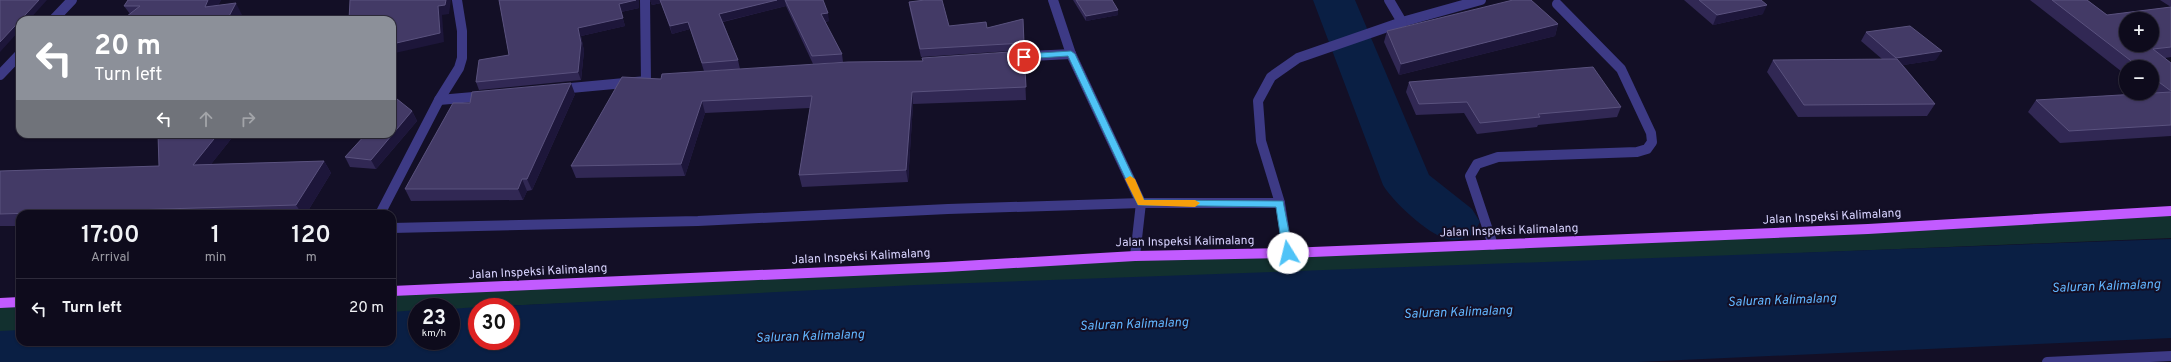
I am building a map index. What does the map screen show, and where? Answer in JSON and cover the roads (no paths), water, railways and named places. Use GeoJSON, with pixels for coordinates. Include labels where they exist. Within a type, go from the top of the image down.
{"type":"FeatureCollection","features":[{"type":"Feature","properties":{"kind":"main road","name":"Jalan Inspeksi Kalimalang"},"geometry":{"type":"LineString","coordinates":[[396,291],[937,267],[1135,256],[1288,253],[1493,245],[1868,228],[2171,211]]}},
{"type":"Feature","properties":{"kind":"main road"},"geometry":{"type":"LineString","coordinates":[[0,303],[16,302]]}},
{"type":"Feature","properties":{"kind":"street"},"geometry":{"type":"LineString","coordinates":[[57,16],[72,0]]}},
{"type":"Feature","properties":{"kind":"street"},"geometry":{"type":"LineString","coordinates":[[382,210],[439,100],[459,68],[462,58],[462,31],[457,0]]}},
{"type":"Feature","properties":{"kind":"street"},"geometry":{"type":"LineString","coordinates":[[550,90],[650,81],[645,0]]}},
{"type":"Feature","properties":{"kind":"street"},"geometry":{"type":"LineString","coordinates":[[1054,0],[1071,54],[1141,203],[1135,256]]}},
{"type":"Feature","properties":{"kind":"street"},"geometry":{"type":"LineString","coordinates":[[1389,0],[1402,22]]}},
{"type":"Feature","properties":{"kind":"street"},"geometry":{"type":"LineString","coordinates":[[1288,253],[1280,203],[1262,141],[1258,101],[1271,76],[1298,58],[1402,22],[1481,0]]}},
{"type":"Feature","properties":{"kind":"street"},"geometry":{"type":"LineString","coordinates":[[1493,245],[1470,176],[1472,167],[1481,161],[1498,157],[1637,152],[1647,149],[1652,142],[1651,133],[1621,69],[1557,4]]}},
{"type":"Feature","properties":{"kind":"street"},"geometry":{"type":"LineString","coordinates":[[1000,58],[1071,54]]}},
{"type":"Feature","properties":{"kind":"street"},"geometry":{"type":"LineString","coordinates":[[0,75],[16,58]]}},
{"type":"Feature","properties":{"kind":"street"},"geometry":{"type":"LineString","coordinates":[[439,100],[494,95]]}},
{"type":"Feature","properties":{"kind":"street"},"geometry":{"type":"LineString","coordinates":[[396,228],[690,221],[948,209],[1141,203],[1280,203]]}},
{"type":"Feature","properties":{"kind":"street"},"geometry":{"type":"LineString","coordinates":[[2046,362],[2171,356]]}},
{"type":"Feature","properties":{"kind":"water","name":"Saluran Kalimalang"},"geometry":{"type":"Polygon","coordinates":[[[2171,239],[2171,338],[1638,362],[0,362],[0,331],[16,330],[16,346],[396,346],[396,312],[408,311],[408,350],[460,350],[460,308],[468,308],[468,350],[520,350],[520,305],[915,285],[2171,239]]]}},
{"type":"Feature","properties":{"kind":"waterway"},"geometry":{"type":"LineString","coordinates":[[1334,0],[1408,185],[1454,222]]}}]}
